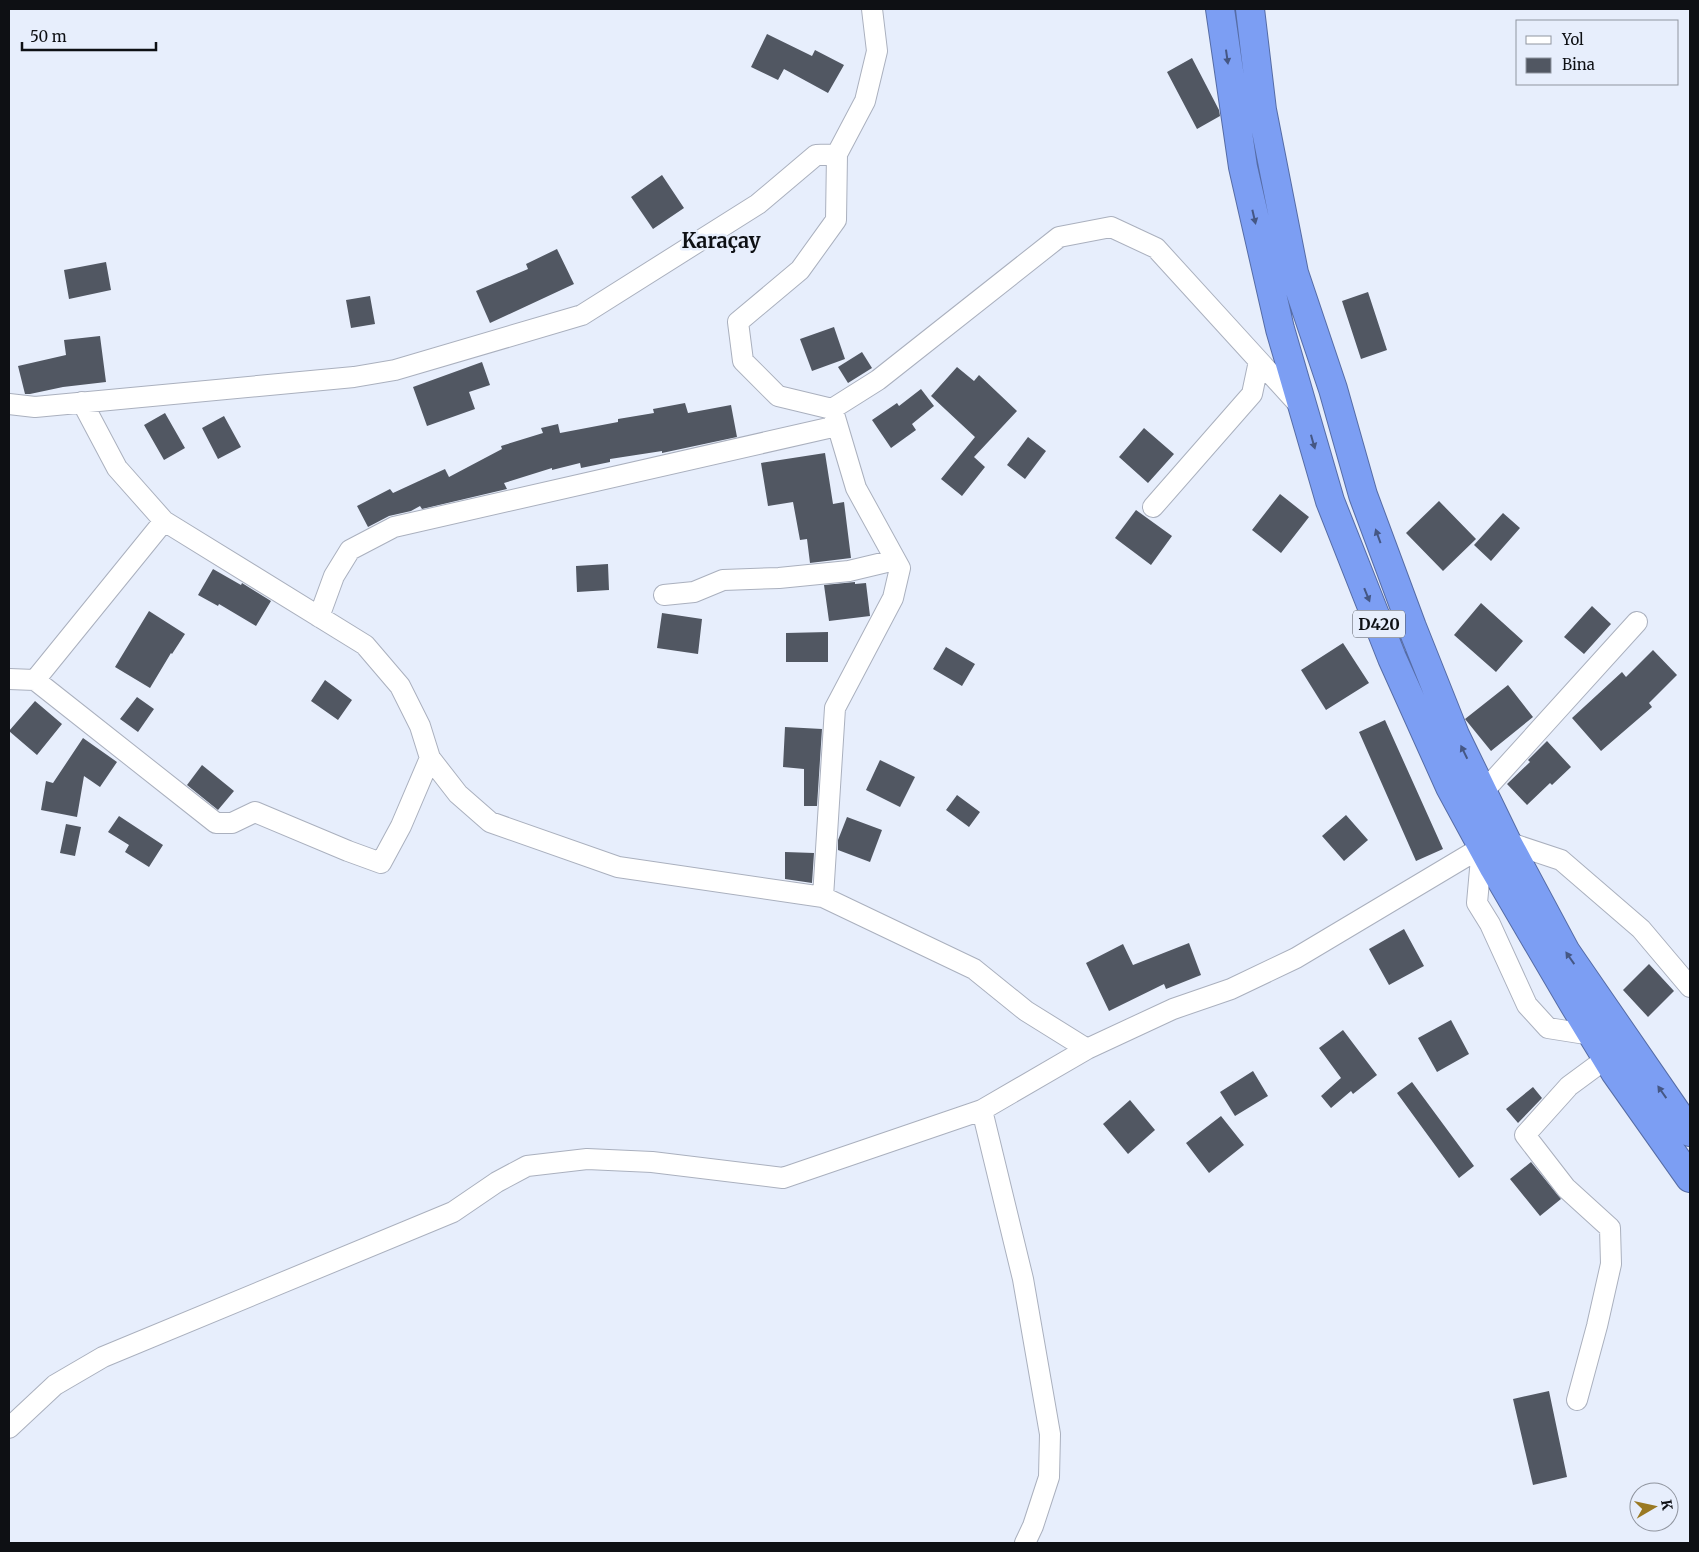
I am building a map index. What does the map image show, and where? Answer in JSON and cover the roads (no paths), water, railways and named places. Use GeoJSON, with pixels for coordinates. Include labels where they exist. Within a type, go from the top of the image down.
{"type":"FeatureCollection","features":[{"type":"Feature","properties":{"kind":"highway","name":"D420"},"geometry":{"type":"LineString","coordinates":[[1220,9],[1243,167],[1280,329],[1330,501],[1392,658],[1450,787],[1495,844],[1566,952],[1690,1132]]}},
{"type":"Feature","properties":{"kind":"highway","name":"D420"},"geometry":{"type":"LineString","coordinates":[[1250,9],[1262,110],[1294,273],[1333,389],[1363,495],[1412,627],[1455,735],[1483,792],[1495,844],[1600,1047],[1690,1178]]}},
{"type":"Feature","properties":{"kind":"street"},"geometry":{"type":"LineString","coordinates":[[835,418],[778,396],[743,361],[738,322],[800,270],[836,220],[838,154],[865,101],[877,51],[872,9]]}},
{"type":"Feature","properties":{"kind":"street"},"geometry":{"type":"LineString","coordinates":[[9,404],[35,407],[354,377],[395,370],[582,314],[758,204],[816,155],[838,154]]}},
{"type":"Feature","properties":{"kind":"street"},"geometry":{"type":"LineString","coordinates":[[319,617],[334,576],[350,550],[394,527],[835,418],[878,380],[1059,237],[1111,227],[1156,248],[1303,410]]}},
{"type":"Feature","properties":{"kind":"street"},"geometry":{"type":"LineString","coordinates":[[1152,507],[1252,394],[1259,362]]}},
{"type":"Feature","properties":{"kind":"street"},"geometry":{"type":"LineString","coordinates":[[82,402],[117,468],[164,521],[366,645],[400,686],[420,726],[430,758],[458,794],[490,822],[618,867],[823,897],[974,969],[1026,1011],[1087,1049]]}},
{"type":"Feature","properties":{"kind":"street"},"geometry":{"type":"LineString","coordinates":[[823,897],[835,708],[893,598],[900,568],[856,488],[835,418]]}},
{"type":"Feature","properties":{"kind":"street"},"geometry":{"type":"LineString","coordinates":[[35,680],[164,521]]}},
{"type":"Feature","properties":{"kind":"street"},"geometry":{"type":"LineString","coordinates":[[664,595],[694,592],[722,580],[779,578],[849,571],[896,560]]}},
{"type":"Feature","properties":{"kind":"street"},"geometry":{"type":"LineString","coordinates":[[1483,792],[1637,622]]}},
{"type":"Feature","properties":{"kind":"street"},"geometry":{"type":"LineString","coordinates":[[9,679],[35,680],[216,822],[232,823],[255,812],[348,851],[381,862],[401,826],[430,758]]}},
{"type":"Feature","properties":{"kind":"street"},"geometry":{"type":"LineString","coordinates":[[1495,844],[1476,903],[1490,924],[1527,1005],[1548,1028],[1600,1047],[1569,1086],[1525,1134],[1566,1188],[1610,1228],[1611,1264],[1577,1400]]}},
{"type":"Feature","properties":{"kind":"street"},"geometry":{"type":"LineString","coordinates":[[9,1428],[55,1385],[103,1357],[453,1212],[497,1182],[527,1166],[587,1160],[652,1162],[783,1178],[982,1110],[1087,1049],[1173,1009],[1231,990],[1296,958],[1495,844],[1561,860],[1641,929],[1690,987]]}},
{"type":"Feature","properties":{"kind":"street"},"geometry":{"type":"LineString","coordinates":[[982,1110],[1023,1279],[1050,1434],[1049,1477],[1034,1526],[1025,1543]]}},
{"type":"Feature","properties":{"kind":"district","name":"Karaçay"},"geometry":{"type":"Point","coordinates":[721,240]}}]}
